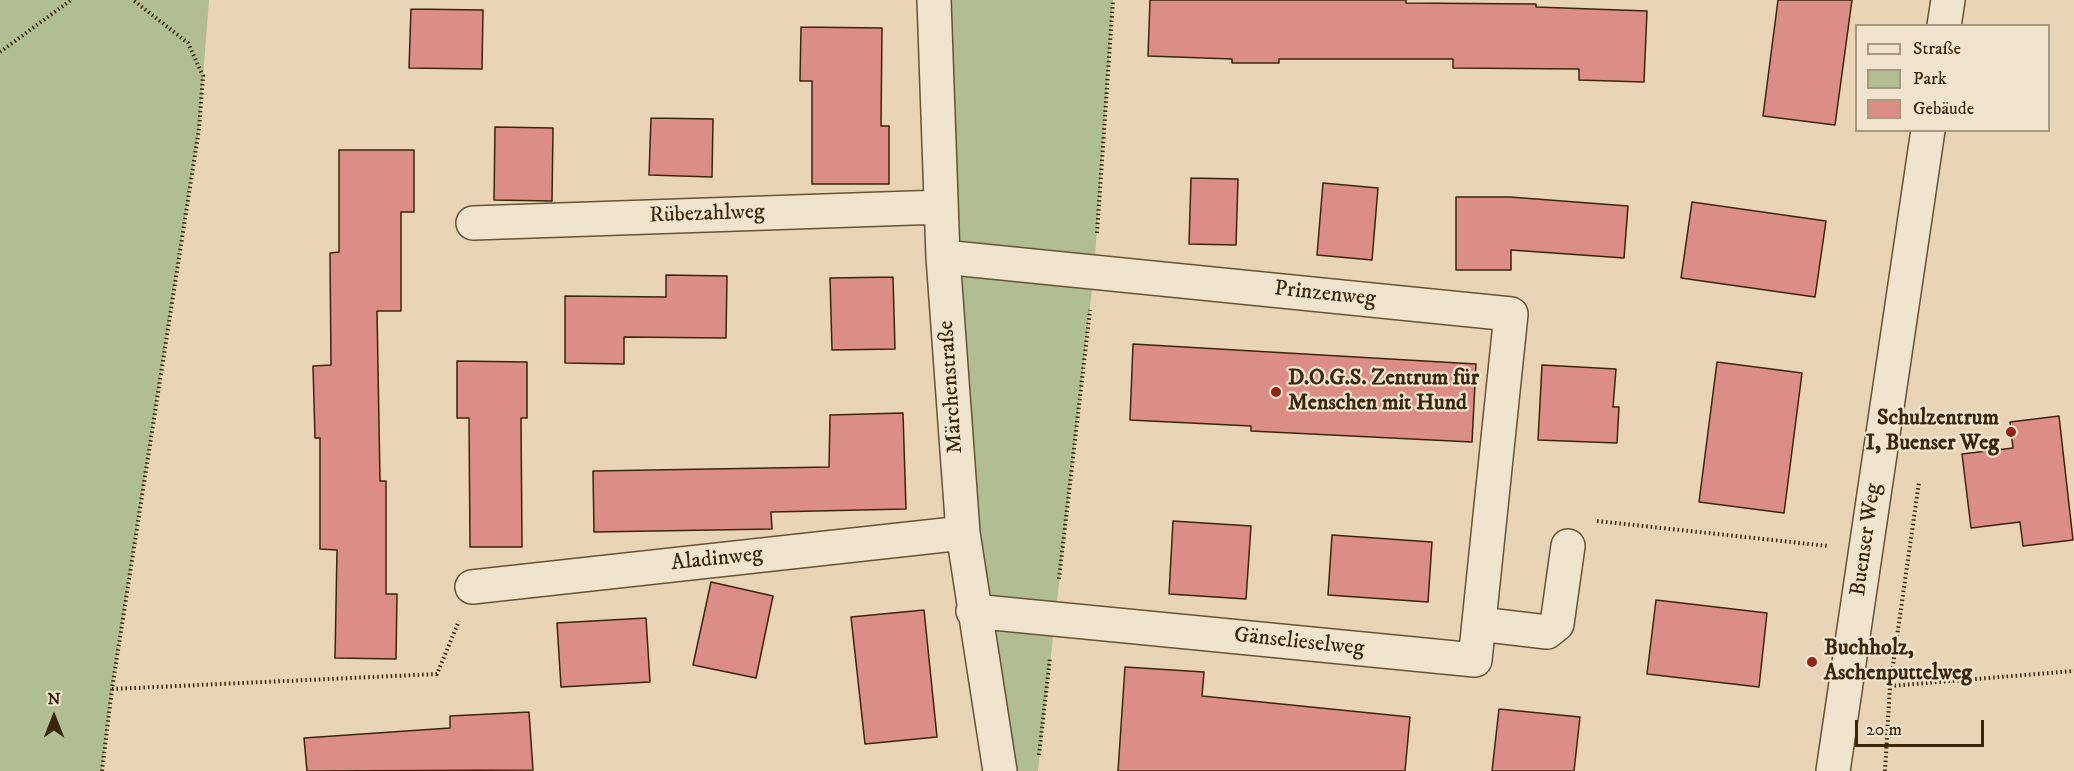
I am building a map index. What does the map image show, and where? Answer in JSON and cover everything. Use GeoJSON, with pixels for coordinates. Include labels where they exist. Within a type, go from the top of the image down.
{"type":"FeatureCollection","features":[{"type":"Feature","properties":{"kind":"street","name":"Märchenstraße"},"geometry":{"type":"LineString","coordinates":[[934,0],[943,257],[963,533],[973,611],[1000,771]]}},
{"type":"Feature","properties":{"kind":"street"},"geometry":{"type":"LineString","coordinates":[[1944,24],[1948,0]]}},
{"type":"Feature","properties":{"kind":"street","name":"Buenser Weg"},"geometry":{"type":"LineString","coordinates":[[1833,771],[1928,132]]}},
{"type":"Feature","properties":{"kind":"street","name":"Rübezahlweg"},"geometry":{"type":"LineString","coordinates":[[473,223],[941,207]]}},
{"type":"Feature","properties":{"kind":"street","name":"Prinzenweg"},"geometry":{"type":"LineString","coordinates":[[943,257],[1511,314],[1492,510]]}},
{"type":"Feature","properties":{"kind":"street","name":"Gänselieselweg"},"geometry":{"type":"LineString","coordinates":[[973,611],[1475,660],[1492,510]]}},
{"type":"Feature","properties":{"kind":"street","name":"Aladinweg"},"geometry":{"type":"LineString","coordinates":[[472,587],[963,533]]}},
{"type":"Feature","properties":{"kind":"street"},"geometry":{"type":"LineString","coordinates":[[1479,624],[1547,632],[1557,624],[1577,533]]}},
{"type":"Feature","properties":{"kind":"path"},"geometry":{"type":"LineString","coordinates":[[0,52],[71,0]]}},
{"type":"Feature","properties":{"kind":"path"},"geometry":{"type":"LineString","coordinates":[[102,771],[112,689],[199,129],[203,76],[188,42],[133,0]]}},
{"type":"Feature","properties":{"kind":"path"},"geometry":{"type":"LineString","coordinates":[[1039,759],[1094,271],[1113,0]]}},
{"type":"Feature","properties":{"kind":"path"},"geometry":{"type":"LineString","coordinates":[[1885,771],[1890,686],[1920,474]]}},
{"type":"Feature","properties":{"kind":"path"},"geometry":{"type":"LineString","coordinates":[[1577,533],[1866,550]]}},
{"type":"Feature","properties":{"kind":"path"},"geometry":{"type":"LineString","coordinates":[[112,689],[437,674],[472,587]]}},
{"type":"Feature","properties":{"kind":"path"},"geometry":{"type":"LineString","coordinates":[[1890,686],[2074,671]]}},
{"type":"Feature","properties":{"kind":"green space"},"geometry":{"type":"Polygon","coordinates":[[[0,0],[209,0],[199,129],[112,689],[102,771],[0,771],[0,0]]]}},
{"type":"Feature","properties":{"kind":"green space"},"geometry":{"type":"Polygon","coordinates":[[[934,0],[1113,0],[1094,271],[1038,771],[1000,771],[973,611],[934,0]]]}},
{"type":"Feature","properties":{"kind":"building"},"geometry":{"type":"Polygon","coordinates":[[[1150,0],[1406,0],[1406,3],[1536,4],[1536,7],[1647,11],[1644,82],[1579,80],[1579,69],[1453,68],[1453,59],[1279,59],[1279,63],[1232,63],[1232,59],[1148,56],[1150,0]]]}},
{"type":"Feature","properties":{"kind":"building"},"geometry":{"type":"Polygon","coordinates":[[[1778,0],[1852,0],[1835,125],[1763,116],[1778,0]]]}},
{"type":"Feature","properties":{"kind":"building"},"geometry":{"type":"Polygon","coordinates":[[[411,9],[483,10],[482,69],[409,68],[411,9]]]}},
{"type":"Feature","properties":{"kind":"building"},"geometry":{"type":"Polygon","coordinates":[[[801,27],[882,28],[881,126],[889,126],[889,184],[812,184],[812,81],[800,81],[801,27]]]}},
{"type":"Feature","properties":{"kind":"building"},"geometry":{"type":"Polygon","coordinates":[[[651,118],[713,119],[712,177],[649,175],[651,118]]]}},
{"type":"Feature","properties":{"kind":"building"},"geometry":{"type":"Polygon","coordinates":[[[495,127],[553,128],[552,201],[494,200],[495,127]]]}},
{"type":"Feature","properties":{"kind":"building"},"geometry":{"type":"Polygon","coordinates":[[[339,150],[414,150],[414,212],[401,212],[401,311],[377,311],[380,481],[386,481],[386,594],[397,594],[396,659],[335,658],[337,550],[320,549],[320,438],[315,438],[313,366],[331,365],[330,253],[339,252],[339,150]]]}},
{"type":"Feature","properties":{"kind":"building"},"geometry":{"type":"Polygon","coordinates":[[[1191,178],[1238,179],[1236,245],[1189,244],[1191,178]]]}},
{"type":"Feature","properties":{"kind":"building"},"geometry":{"type":"Polygon","coordinates":[[[1323,183],[1378,188],[1372,260],[1317,255],[1323,183]]]}},
{"type":"Feature","properties":{"kind":"building"},"geometry":{"type":"Polygon","coordinates":[[[1456,197],[1510,197],[1628,206],[1624,258],[1511,250],[1511,270],[1456,270],[1456,197]]]}},
{"type":"Feature","properties":{"kind":"building"},"geometry":{"type":"Polygon","coordinates":[[[1692,202],[1826,221],[1815,297],[1681,278],[1692,202]]]}},
{"type":"Feature","properties":{"kind":"building"},"geometry":{"type":"Polygon","coordinates":[[[666,275],[727,276],[726,338],[624,337],[624,364],[565,363],[565,296],[666,297],[666,275]]]}},
{"type":"Feature","properties":{"kind":"building"},"geometry":{"type":"Polygon","coordinates":[[[893,277],[895,349],[832,350],[830,278],[893,277]]]}},
{"type":"Feature","properties":{"kind":"building"},"geometry":{"type":"Polygon","coordinates":[[[1133,344],[1476,364],[1472,442],[1251,431],[1251,426],[1130,420],[1133,344]]]}},
{"type":"Feature","properties":{"kind":"building"},"geometry":{"type":"Polygon","coordinates":[[[457,361],[527,362],[527,418],[521,418],[522,547],[470,547],[469,418],[457,418],[457,361]]]}},
{"type":"Feature","properties":{"kind":"building"},"geometry":{"type":"Polygon","coordinates":[[[1717,362],[1802,373],[1784,513],[1699,502],[1717,362]]]}},
{"type":"Feature","properties":{"kind":"building"},"geometry":{"type":"Polygon","coordinates":[[[1542,365],[1616,369],[1613,407],[1619,407],[1617,443],[1538,440],[1542,365]]]}},
{"type":"Feature","properties":{"kind":"building"},"geometry":{"type":"Polygon","coordinates":[[[903,413],[906,509],[771,512],[772,529],[594,532],[593,471],[829,467],[830,415],[903,413]]]}},
{"type":"Feature","properties":{"kind":"building"},"geometry":{"type":"Polygon","coordinates":[[[2059,416],[2073,540],[2023,546],[2020,522],[1971,528],[1962,454],[2013,448],[2010,422],[2059,416]]]}},
{"type":"Feature","properties":{"kind":"building"},"geometry":{"type":"Polygon","coordinates":[[[1173,521],[1251,526],[1246,599],[1169,594],[1173,521]]]}},
{"type":"Feature","properties":{"kind":"building"},"geometry":{"type":"Polygon","coordinates":[[[1332,535],[1432,542],[1428,602],[1328,595],[1332,535]]]}},
{"type":"Feature","properties":{"kind":"building"},"geometry":{"type":"Polygon","coordinates":[[[711,582],[773,596],[756,678],[693,665],[711,582]]]}},
{"type":"Feature","properties":{"kind":"building"},"geometry":{"type":"Polygon","coordinates":[[[1656,600],[1767,613],[1759,687],[1647,674],[1656,600]]]}},
{"type":"Feature","properties":{"kind":"building"},"geometry":{"type":"Polygon","coordinates":[[[924,610],[937,737],[865,744],[851,617],[924,610]]]}},
{"type":"Feature","properties":{"kind":"building"},"geometry":{"type":"Polygon","coordinates":[[[646,618],[650,682],[561,687],[557,623],[646,618]]]}},
{"type":"Feature","properties":{"kind":"building"},"geometry":{"type":"Polygon","coordinates":[[[1125,667],[1204,672],[1202,696],[1410,717],[1405,771],[1118,771],[1125,667]]]}},
{"type":"Feature","properties":{"kind":"building"},"geometry":{"type":"Polygon","coordinates":[[[1499,709],[1580,717],[1574,771],[1492,771],[1499,709]]]}},
{"type":"Feature","properties":{"kind":"building"},"geometry":{"type":"Polygon","coordinates":[[[529,712],[533,770],[307,771],[304,738],[450,728],[450,716],[529,712]]]}},
{"type":"Feature","properties":{"kind":"place","name":"D.O.G.S. Zentrum für Menschen mit Hund"},"geometry":{"type":"Point","coordinates":[1276,392]}},
{"type":"Feature","properties":{"kind":"place","name":"Schulzentrum I, Buenser Weg"},"geometry":{"type":"Point","coordinates":[2011,432]}},
{"type":"Feature","properties":{"kind":"place","name":"Buchholz, Aschenputtelweg"},"geometry":{"type":"Point","coordinates":[1812,662]}}]}
